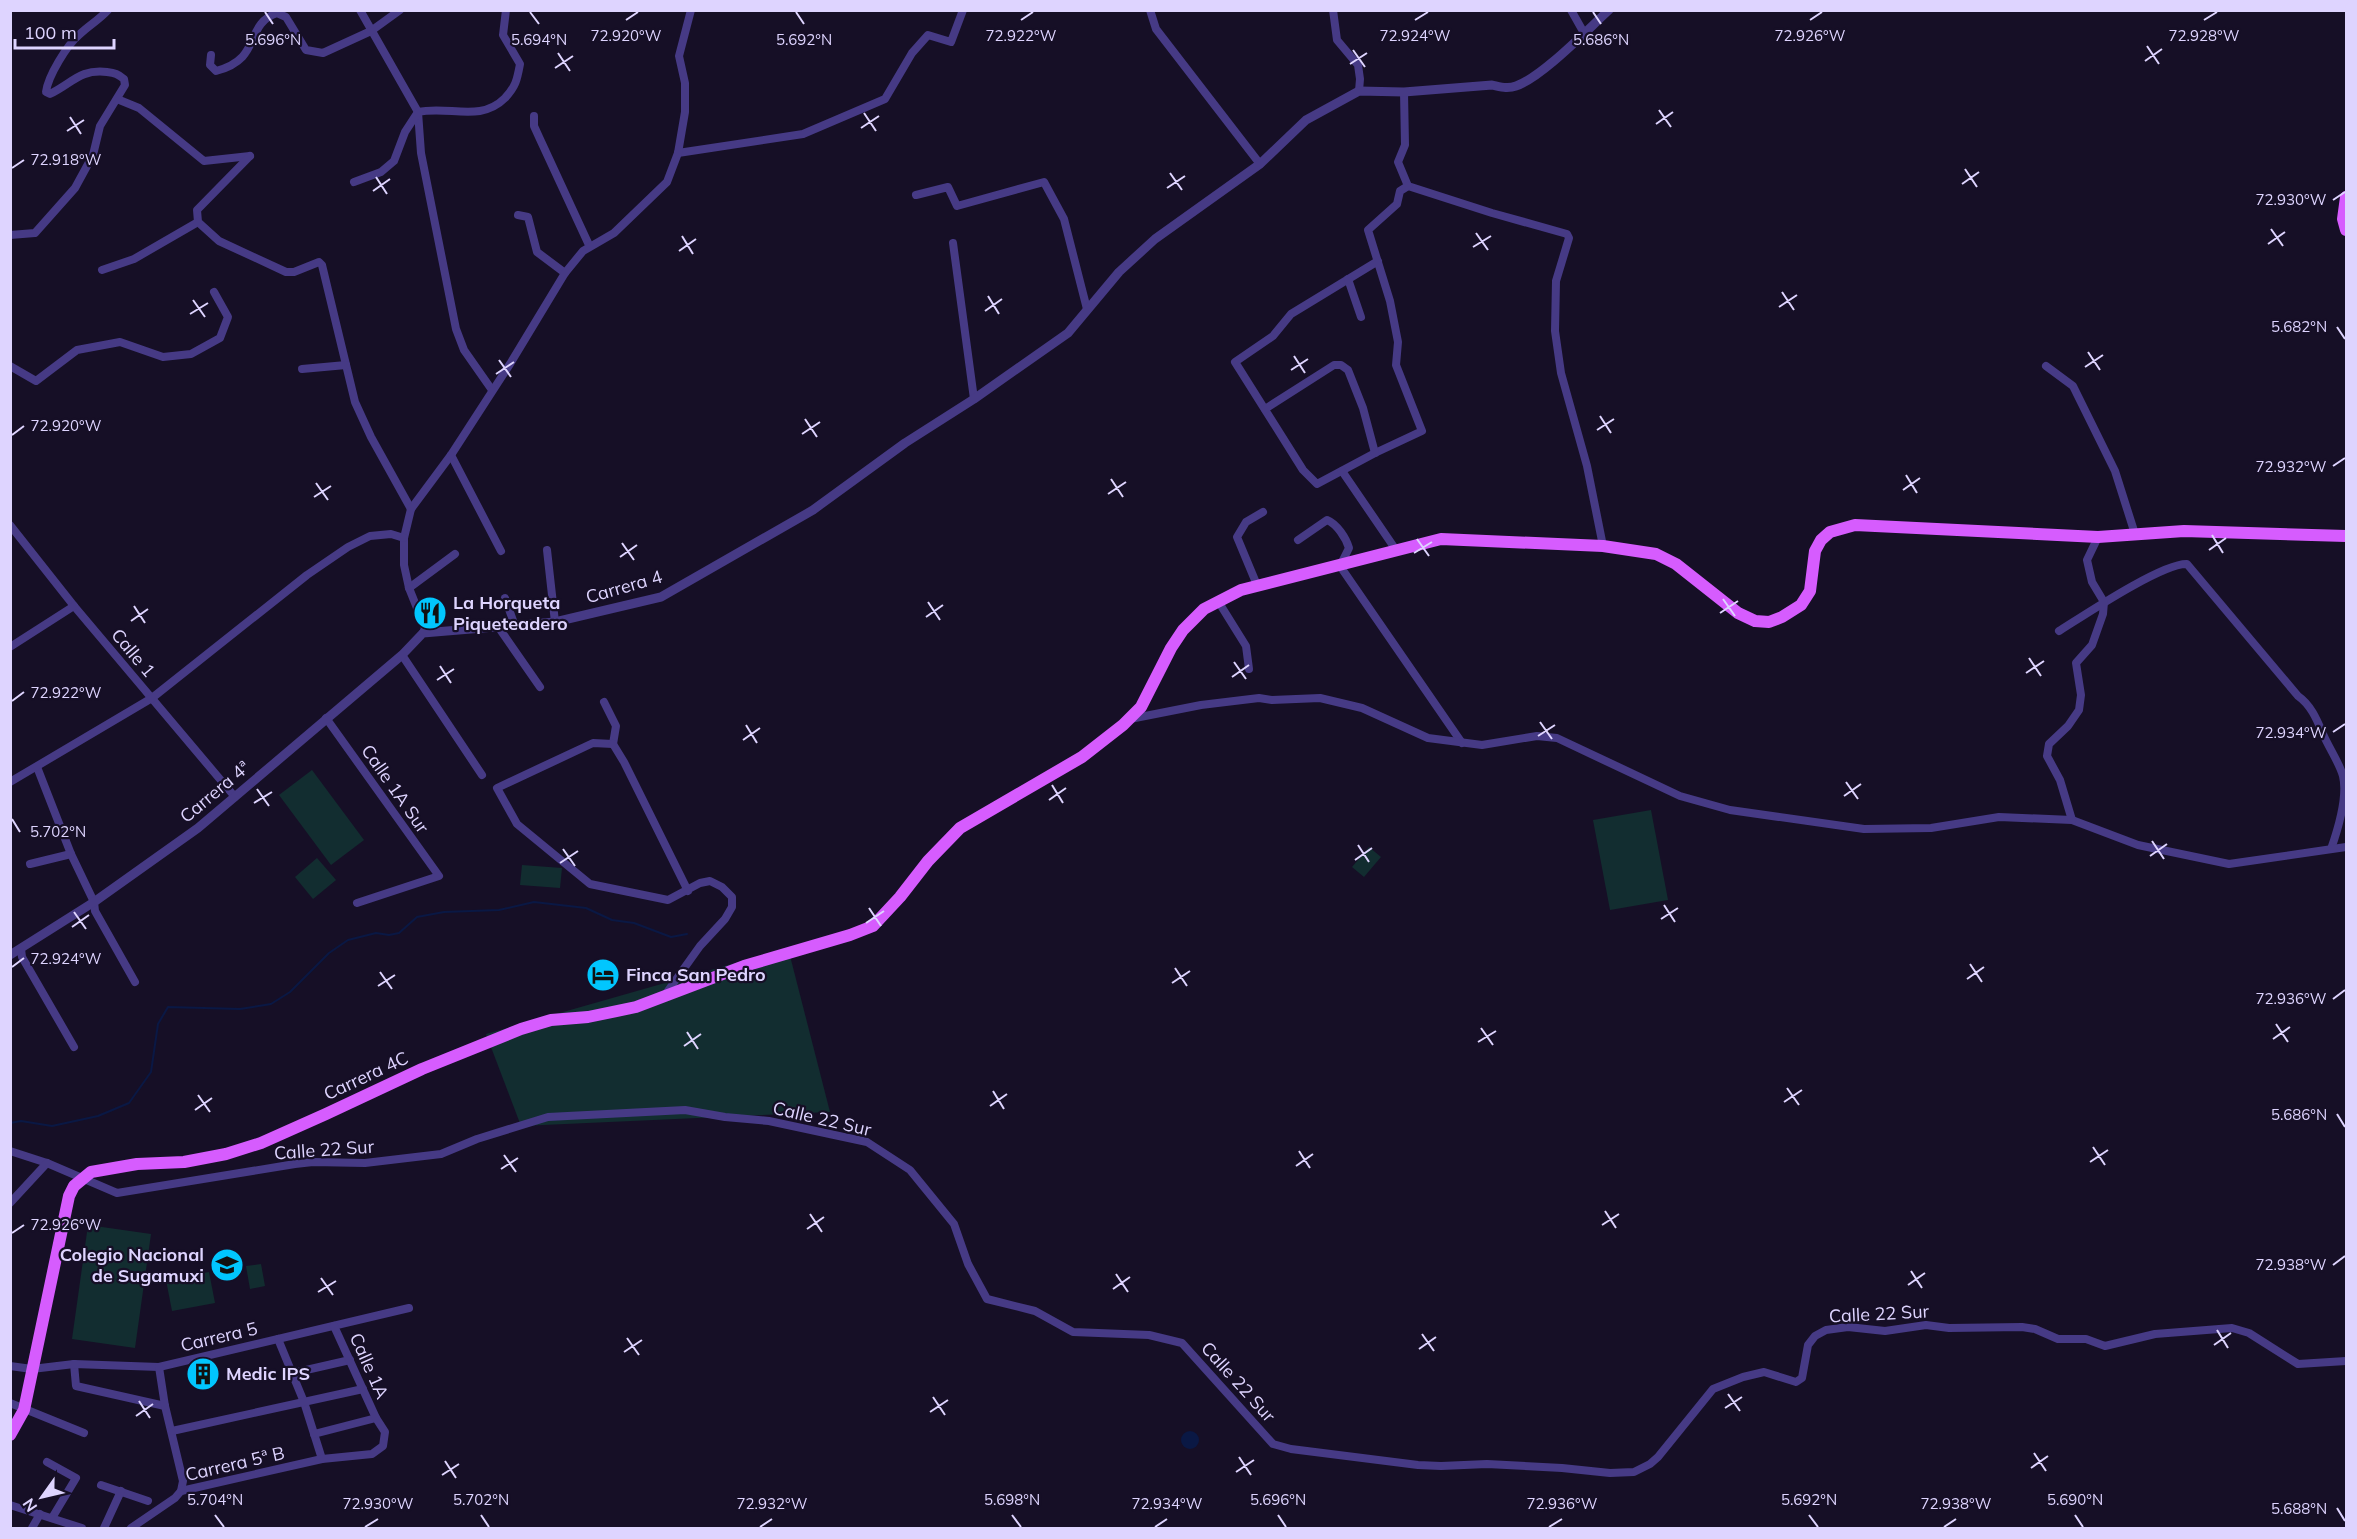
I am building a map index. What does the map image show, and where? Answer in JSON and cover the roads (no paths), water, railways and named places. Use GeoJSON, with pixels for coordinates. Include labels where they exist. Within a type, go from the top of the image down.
{"type":"FeatureCollection","features":[{"type":"Feature","properties":{"kind":"main road"},"geometry":{"type":"LineString","coordinates":[[2346,197],[2343,219],[2346,230]]}},
{"type":"Feature","properties":{"kind":"main road","name":"Carrera 4C"},"geometry":{"type":"LineString","coordinates":[[82,1177],[99,1170],[137,1164],[184,1162],[226,1154],[261,1143],[422,1069],[520,1029],[551,1020],[588,1017],[636,1007],[744,966],[850,936],[873,926],[900,897],[928,861],[960,828],[1082,757],[1130,719],[1141,707],[1171,648],[1183,630],[1204,609],[1241,590],[1257,585],[1441,539],[1603,546],[1656,554],[1676,564],[1737,613],[1755,621],[1769,622],[1801,605],[1810,591],[1815,551],[1821,540],[1830,532],[1855,525],[2098,537],[2184,531],[2346,536]]}},
{"type":"Feature","properties":{"kind":"main road"},"geometry":{"type":"LineString","coordinates":[[10,1436],[24,1410],[69,1196],[82,1177]]}},
{"type":"Feature","properties":{"kind":"street"},"geometry":{"type":"LineString","coordinates":[[10,236],[35,233],[75,188],[93,155],[100,126],[125,85],[124,79],[118,73],[93,71],[81,74],[50,94],[46,92],[48,81],[78,35],[97,22],[108,10]]}},
{"type":"Feature","properties":{"kind":"street"},"geometry":{"type":"LineString","coordinates":[[360,10],[418,112],[421,153],[456,329],[464,350],[492,390]]}},
{"type":"Feature","properties":{"kind":"street"},"geometry":{"type":"LineString","coordinates":[[211,55],[210,65],[216,71],[240,61],[246,55],[261,21],[277,13],[286,17],[306,50],[323,53],[371,31],[400,10]]}},
{"type":"Feature","properties":{"kind":"street"},"geometry":{"type":"LineString","coordinates":[[354,182],[381,172],[394,161],[405,132],[418,112],[427,110],[475,112],[496,107],[516,86],[520,64],[503,35],[506,10]]}},
{"type":"Feature","properties":{"kind":"street"},"geometry":{"type":"LineString","coordinates":[[423,633],[425,627],[409,588],[404,565],[404,538],[411,509],[451,455],[565,273],[590,245],[614,233],[650,201],[667,182],[678,153],[685,112],[685,83],[679,56],[691,10]]}},
{"type":"Feature","properties":{"kind":"street"},"geometry":{"type":"LineString","coordinates":[[678,153],[803,134],[885,99],[912,53],[928,34],[951,42],[963,10]]}},
{"type":"Feature","properties":{"kind":"street"},"geometry":{"type":"LineString","coordinates":[[1150,10],[1156,28],[1260,164]]}},
{"type":"Feature","properties":{"kind":"street"},"geometry":{"type":"LineString","coordinates":[[1333,10],[1336,40],[1358,65],[1359,91],[1390,92],[1492,85],[1504,88],[1516,86],[1552,62],[1609,10]]}},
{"type":"Feature","properties":{"kind":"street"},"geometry":{"type":"LineString","coordinates":[[1571,10],[1584,33]]}},
{"type":"Feature","properties":{"kind":"street","name":"Carrera 4"},"geometry":{"type":"LineString","coordinates":[[423,633],[555,622],[661,597],[813,510],[905,443],[974,399],[1068,333],[1119,273],[1155,238],[1260,164],[1306,120],[1359,91]]}},
{"type":"Feature","properties":{"kind":"street"},"geometry":{"type":"LineString","coordinates":[[1403,92],[1405,145],[1398,162],[1408,186],[1567,234],[1569,238],[1556,281],[1555,331],[1558,355],[1587,466],[1603,546]]}},
{"type":"Feature","properties":{"kind":"street"},"geometry":{"type":"LineString","coordinates":[[117,99],[139,108],[204,161],[250,156],[197,210],[198,222],[219,241],[286,272],[294,272],[319,262],[322,265],[355,402],[371,437],[411,509]]}},
{"type":"Feature","properties":{"kind":"street"},"geometry":{"type":"LineString","coordinates":[[534,116],[534,126],[538,137],[590,245]]}},
{"type":"Feature","properties":{"kind":"street"},"geometry":{"type":"LineString","coordinates":[[916,195],[948,187],[957,206],[1044,182],[1064,219],[1087,309]]}},
{"type":"Feature","properties":{"kind":"street"},"geometry":{"type":"LineString","coordinates":[[1378,261],[1291,314],[1273,336],[1235,362],[1303,470],[1317,484],[1422,431],[1396,365],[1398,342],[1378,261],[1368,230],[1397,204],[1400,191],[1408,186]]}},
{"type":"Feature","properties":{"kind":"street"},"geometry":{"type":"LineString","coordinates":[[518,215],[528,217],[537,252],[565,273]]}},
{"type":"Feature","properties":{"kind":"street"},"geometry":{"type":"LineString","coordinates":[[102,270],[134,259],[198,222]]}},
{"type":"Feature","properties":{"kind":"street"},"geometry":{"type":"LineString","coordinates":[[953,243],[974,399]]}},
{"type":"Feature","properties":{"kind":"street"},"geometry":{"type":"LineString","coordinates":[[1348,279],[1361,317]]}},
{"type":"Feature","properties":{"kind":"street"},"geometry":{"type":"LineString","coordinates":[[10,366],[36,381],[77,350],[120,342],[163,357],[191,354],[220,338],[228,317],[214,292]]}},
{"type":"Feature","properties":{"kind":"street"},"geometry":{"type":"LineString","coordinates":[[302,369],[346,365]]}},
{"type":"Feature","properties":{"kind":"street"},"geometry":{"type":"LineString","coordinates":[[1265,409],[1334,365],[1341,365],[1348,370],[1363,408],[1376,453]]}},
{"type":"Feature","properties":{"kind":"street"},"geometry":{"type":"LineString","coordinates":[[2046,366],[2073,386],[2115,471],[2135,534]]}},
{"type":"Feature","properties":{"kind":"street"},"geometry":{"type":"LineString","coordinates":[[451,455],[501,551]]}},
{"type":"Feature","properties":{"kind":"street"},"geometry":{"type":"LineString","coordinates":[[1342,471],[1396,550]]}},
{"type":"Feature","properties":{"kind":"street"},"geometry":{"type":"LineString","coordinates":[[1257,585],[1237,537],[1246,522],[1263,512]]}},
{"type":"Feature","properties":{"kind":"street"},"geometry":{"type":"LineString","coordinates":[[1298,540],[1327,520],[1332,521],[1349,548],[1340,566],[1462,743]]}},
{"type":"Feature","properties":{"kind":"street","name":"Calle 1"},"geometry":{"type":"LineString","coordinates":[[10,525],[74,606],[235,798]]}},
{"type":"Feature","properties":{"kind":"street"},"geometry":{"type":"LineString","coordinates":[[10,782],[152,698],[307,575],[348,547],[370,536],[391,534],[404,538]]}},
{"type":"Feature","properties":{"kind":"street"},"geometry":{"type":"LineString","coordinates":[[2072,820],[2060,780],[2047,756],[2049,744],[2068,726],[2079,710],[2081,695],[2076,663],[2092,645],[2103,614],[2104,602],[2092,582],[2086,560],[2098,537]]}},
{"type":"Feature","properties":{"kind":"street"},"geometry":{"type":"LineString","coordinates":[[547,549],[555,622]]}},
{"type":"Feature","properties":{"kind":"street"},"geometry":{"type":"LineString","coordinates":[[409,588],[455,554]]}},
{"type":"Feature","properties":{"kind":"street"},"geometry":{"type":"LineString","coordinates":[[2059,632],[2104,602],[2169,568],[2187,564],[2298,696],[2305,701],[2315,717],[2344,779],[2339,827],[2331,849]]}},
{"type":"Feature","properties":{"kind":"street"},"geometry":{"type":"LineString","coordinates":[[505,598],[515,626]]}},
{"type":"Feature","properties":{"kind":"street"},"geometry":{"type":"LineString","coordinates":[[1218,601],[1246,646],[1249,669]]}},
{"type":"Feature","properties":{"kind":"street"},"geometry":{"type":"LineString","coordinates":[[10,647],[74,606]]}},
{"type":"Feature","properties":{"kind":"street"},"geometry":{"type":"LineString","coordinates":[[499,628],[540,687]]}},
{"type":"Feature","properties":{"kind":"street","name":"Carrera 4ª"},"geometry":{"type":"LineString","coordinates":[[10,955],[94,902],[198,828],[402,656],[423,633]]}},
{"type":"Feature","properties":{"kind":"street"},"geometry":{"type":"LineString","coordinates":[[402,656],[482,775]]}},
{"type":"Feature","properties":{"kind":"street"},"geometry":{"type":"LineString","coordinates":[[1130,719],[1201,705],[1258,698],[1272,700],[1320,698],[1362,708],[1428,738],[1482,745],[1537,736],[1557,738],[1680,796],[1730,810],[1864,829],[1931,828],[1999,817],[2072,820],[2138,845],[2229,864],[2346,847]]}},
{"type":"Feature","properties":{"kind":"street"},"geometry":{"type":"LineString","coordinates":[[604,702],[616,726],[612,744],[624,762],[688,891]]}},
{"type":"Feature","properties":{"kind":"street","name":"Calle 1A Sur"},"geometry":{"type":"LineString","coordinates":[[327,718],[439,876],[357,903]]}},
{"type":"Feature","properties":{"kind":"street"},"geometry":{"type":"LineString","coordinates":[[612,744],[593,743],[497,788],[517,824],[590,884],[668,900],[700,883],[711,881],[722,887],[732,897],[732,907],[725,919],[700,946],[663,996]]}},
{"type":"Feature","properties":{"kind":"street"},"geometry":{"type":"LineString","coordinates":[[37,767],[71,854],[94,902],[95,911],[135,982]]}},
{"type":"Feature","properties":{"kind":"street"},"geometry":{"type":"LineString","coordinates":[[30,864],[71,854]]}},
{"type":"Feature","properties":{"kind":"street"},"geometry":{"type":"LineString","coordinates":[[21,949],[22,957],[74,1047]]}},
{"type":"Feature","properties":{"kind":"street","name":"Calle 22 Sur"},"geometry":{"type":"LineString","coordinates":[[82,1177],[117,1193],[295,1164],[364,1163],[441,1154],[486,1135],[548,1117],[685,1110],[769,1121],[867,1142],[910,1170],[954,1224],[968,1264],[987,1299],[1035,1311],[1073,1332],[1149,1335],[1182,1343],[1273,1444],[1291,1449],[1418,1465],[1487,1464],[1610,1473],[1634,1472],[1650,1464],[1658,1456],[1713,1389],[1764,1372],[1796,1382],[1802,1378],[1808,1345],[1815,1336],[1826,1330],[1848,1327],[1885,1331],[1926,1325],[1949,1328],[2022,1327],[2035,1329],[2058,1339],[2086,1339],[2105,1346],[2155,1334],[2232,1328],[2249,1333],[2298,1364],[2346,1361]]}},
{"type":"Feature","properties":{"kind":"street"},"geometry":{"type":"LineString","coordinates":[[10,1151],[82,1177]]}},
{"type":"Feature","properties":{"kind":"street"},"geometry":{"type":"LineString","coordinates":[[10,1203],[47,1163]]}},
{"type":"Feature","properties":{"kind":"street","name":"Carrera 5"},"geometry":{"type":"LineString","coordinates":[[10,1366],[32,1369],[75,1364],[159,1367],[410,1308]]}},
{"type":"Feature","properties":{"kind":"street","name":"Calle 1A"},"geometry":{"type":"LineString","coordinates":[[334,1326],[376,1418],[385,1432],[383,1446],[372,1454]]}},
{"type":"Feature","properties":{"kind":"street"},"geometry":{"type":"LineString","coordinates":[[278,1339],[304,1402],[322,1459]]}},
{"type":"Feature","properties":{"kind":"street"},"geometry":{"type":"LineString","coordinates":[[293,1373],[350,1360]]}},
{"type":"Feature","properties":{"kind":"street"},"geometry":{"type":"LineString","coordinates":[[75,1364],[76,1386],[165,1406]]}},
{"type":"Feature","properties":{"kind":"street"},"geometry":{"type":"LineString","coordinates":[[159,1367],[165,1406],[183,1481],[181,1491]]}},
{"type":"Feature","properties":{"kind":"street"},"geometry":{"type":"LineString","coordinates":[[172,1431],[363,1389]]}},
{"type":"Feature","properties":{"kind":"street"},"geometry":{"type":"LineString","coordinates":[[10,1403],[84,1433]]}},
{"type":"Feature","properties":{"kind":"street"},"geometry":{"type":"LineString","coordinates":[[314,1434],[376,1418]]}},
{"type":"Feature","properties":{"kind":"street","name":"Carrera 5ª B"},"geometry":{"type":"LineString","coordinates":[[131,1528],[181,1491],[322,1459],[372,1454]]}},
{"type":"Feature","properties":{"kind":"street"},"geometry":{"type":"LineString","coordinates":[[47,1462],[76,1478],[52,1518]]}},
{"type":"Feature","properties":{"kind":"street"},"geometry":{"type":"LineString","coordinates":[[101,1485],[148,1501]]}},
{"type":"Feature","properties":{"kind":"street"},"geometry":{"type":"LineString","coordinates":[[104,1528],[121,1491]]}},
{"type":"Feature","properties":{"kind":"street"},"geometry":{"type":"LineString","coordinates":[[10,1505],[82,1528]]}},
{"type":"Feature","properties":{"kind":"street"},"geometry":{"type":"LineString","coordinates":[[32,1528],[40,1514]]}},
{"type":"Feature","properties":{"kind":"water"},"geometry":{"type":"Polygon","coordinates":[[[1190,1431],[1196,1434],[1199,1440],[1196,1446],[1190,1449],[1184,1446],[1181,1440],[1184,1434],[1190,1431]]]}},
{"type":"Feature","properties":{"kind":"waterway"},"geometry":{"type":"LineString","coordinates":[[10,1123],[21,1121],[52,1126],[98,1116],[129,1103],[151,1072],[158,1024],[168,1007],[240,1009],[271,1004],[290,992],[329,953],[348,940],[376,933],[389,935],[399,933],[417,917],[444,912],[499,910],[534,902],[586,908],[612,920],[634,923],[671,937],[687,934]]}},
{"type":"Feature","properties":{"kind":"place","name":"La Horqueta Piqueteadero"},"geometry":{"type":"Point","coordinates":[430,613]}},
{"type":"Feature","properties":{"kind":"place","name":"Finca San Pedro"},"geometry":{"type":"Point","coordinates":[603,975]}},
{"type":"Feature","properties":{"kind":"place","name":"Colegio Nacional de Sugamuxi"},"geometry":{"type":"Point","coordinates":[227,1265]}},
{"type":"Feature","properties":{"kind":"place","name":"Medic IPS"},"geometry":{"type":"Point","coordinates":[203,1374]}}]}
